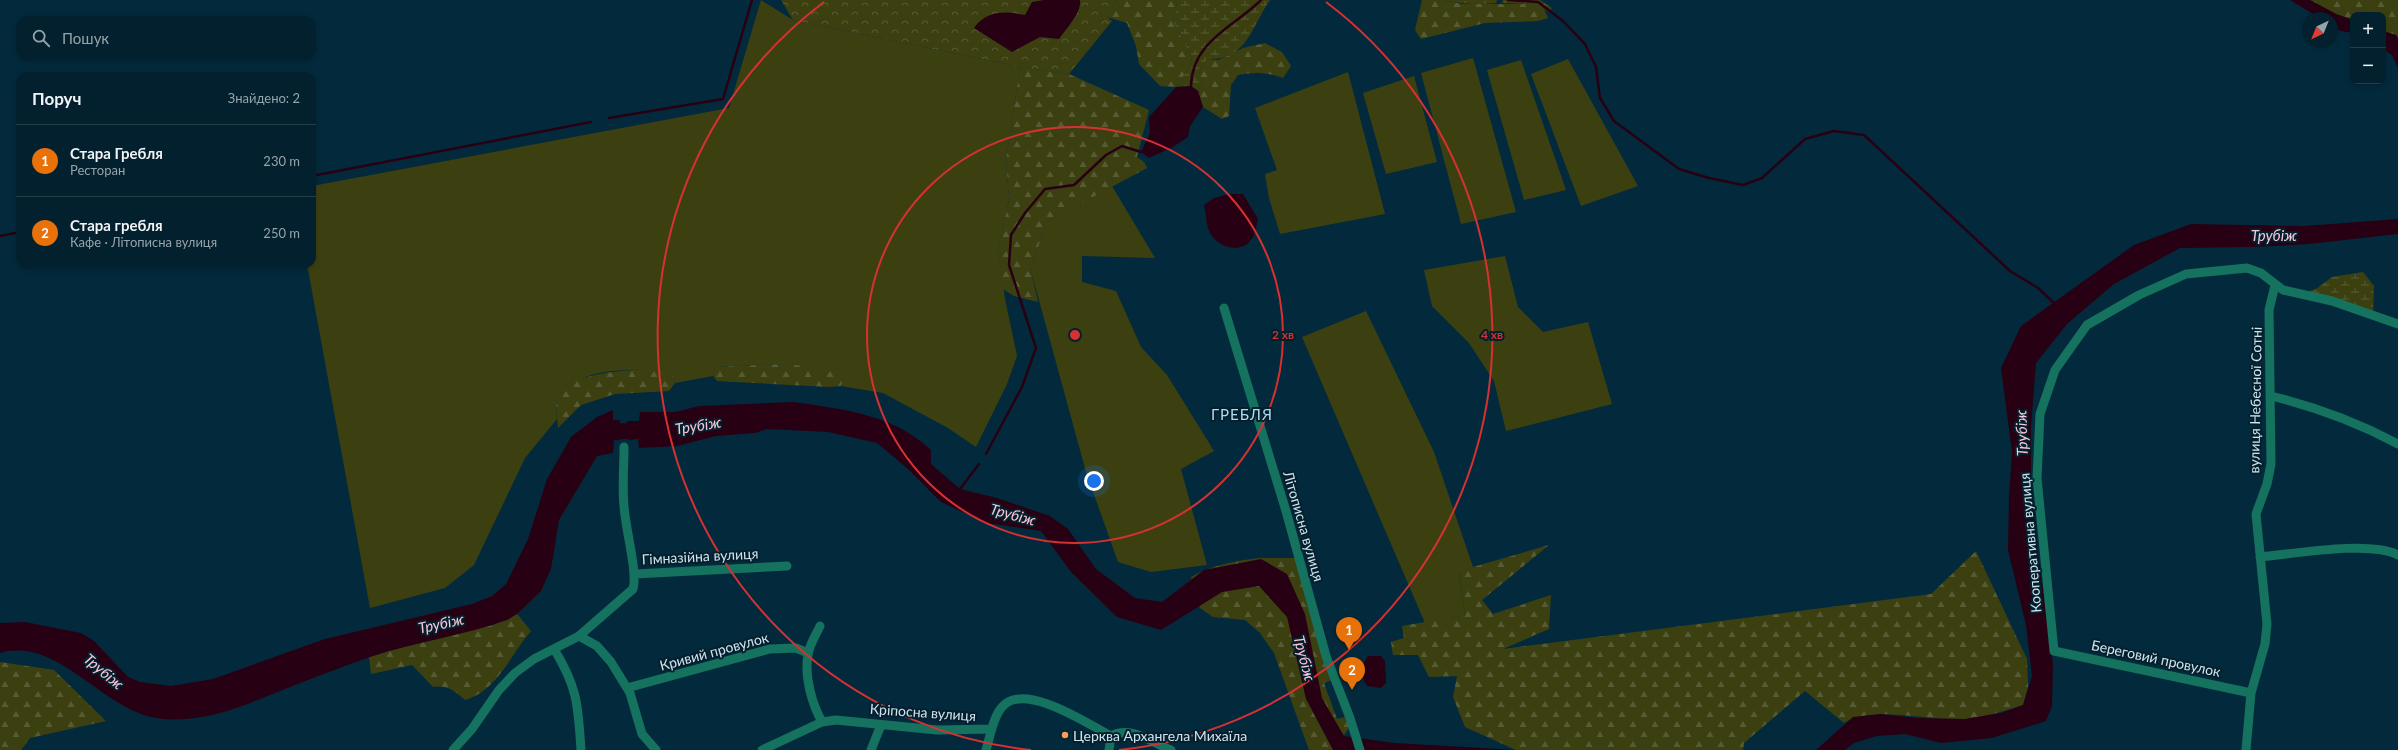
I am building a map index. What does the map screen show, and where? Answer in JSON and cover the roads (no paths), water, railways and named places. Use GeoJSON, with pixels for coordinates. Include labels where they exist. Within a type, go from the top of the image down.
{"type":"FeatureCollection","features":[{"type":"Feature","properties":{"kind":"street","name":"Кооперативна вулиця"},"geometry":{"type":"LineString","coordinates":[[2054,651],[2037,478],[2040,414],[2055,370],[2087,325],[2139,295],[2186,274],[2252,269],[2283,290],[2332,301],[2398,324]]}},
{"type":"Feature","properties":{"kind":"street","name":"вулиця Небесної Сотні"},"geometry":{"type":"LineString","coordinates":[[2246,750],[2251,693],[2265,644],[2268,624],[2256,514],[2267,484],[2271,464],[2270,306],[2275,285]]}},
{"type":"Feature","properties":{"kind":"street","name":"Літописна вулиця"},"geometry":{"type":"LineString","coordinates":[[1224,308],[1286,511],[1326,656],[1356,735],[1360,750]]}},
{"type":"Feature","properties":{"kind":"street"},"geometry":{"type":"LineString","coordinates":[[2271,396],[2340,416],[2398,444]]}},
{"type":"Feature","properties":{"kind":"street"},"geometry":{"type":"LineString","coordinates":[[624,447],[623,505],[627,536],[635,574]]}},
{"type":"Feature","properties":{"kind":"street"},"geometry":{"type":"LineString","coordinates":[[2260,558],[2344,550],[2385,550],[2398,555]]}},
{"type":"Feature","properties":{"kind":"street","name":"Гімназійна вулиця"},"geometry":{"type":"LineString","coordinates":[[453,750],[472,729],[506,682],[534,659],[579,636],[595,620],[630,594],[635,584],[635,574],[787,566]]}},
{"type":"Feature","properties":{"kind":"street"},"geometry":{"type":"LineString","coordinates":[[820,626],[808,652],[807,665],[812,698],[822,722]]}},
{"type":"Feature","properties":{"kind":"street"},"geometry":{"type":"LineString","coordinates":[[579,636],[602,651],[627,688],[642,734],[656,750]]}},
{"type":"Feature","properties":{"kind":"street","name":"Кривий провулок"},"geometry":{"type":"LineString","coordinates":[[627,688],[770,650],[796,648],[808,652]]}},
{"type":"Feature","properties":{"kind":"street"},"geometry":{"type":"LineString","coordinates":[[554,649],[576,695],[580,713],[581,750]]}},
{"type":"Feature","properties":{"kind":"street","name":"Береговий провулок"},"geometry":{"type":"LineString","coordinates":[[2054,651],[2251,693]]}},
{"type":"Feature","properties":{"kind":"street","name":"Кріпосна вулиця"},"geometry":{"type":"LineString","coordinates":[[762,750],[822,722],[845,720],[937,730],[992,729],[1001,707],[1009,701],[1019,698],[1052,706],[1111,736]]}},
{"type":"Feature","properties":{"kind":"street"},"geometry":{"type":"LineString","coordinates":[[871,750],[882,725]]}},
{"type":"Feature","properties":{"kind":"street"},"geometry":{"type":"LineString","coordinates":[[986,750],[992,729]]}},
{"type":"Feature","properties":{"kind":"street"},"geometry":{"type":"LineString","coordinates":[[1109,750],[1111,736],[1120,732],[1131,733],[1171,750]]}},
{"type":"Feature","properties":{"kind":"water"},"geometry":{"type":"Polygon","coordinates":[[[1044,0],[1080,0],[1079,10],[1059,39],[1040,37],[1012,52],[974,28],[985,18],[997,13],[1025,15],[1032,2],[1044,0]]]}},
{"type":"Feature","properties":{"kind":"water"},"geometry":{"type":"Polygon","coordinates":[[[2290,0],[2310,0],[2332,12],[2310,12],[2290,0]]]}},
{"type":"Feature","properties":{"kind":"water"},"geometry":{"type":"Polygon","coordinates":[[[2338,15],[2350,19],[2350,32],[2338,29],[2338,15]]]}},
{"type":"Feature","properties":{"kind":"water"},"geometry":{"type":"Polygon","coordinates":[[[2386,32],[2396,35],[2398,38],[2398,68],[2392,55],[2386,51],[2386,32]]]}},
{"type":"Feature","properties":{"kind":"water"},"geometry":{"type":"Polygon","coordinates":[[[1191,86],[1198,91],[1203,107],[1190,126],[1188,137],[1173,147],[1149,158],[1141,152],[1150,133],[1149,117],[1176,87],[1191,86]]]}},
{"type":"Feature","properties":{"kind":"water"},"geometry":{"type":"Polygon","coordinates":[[[1230,194],[1243,194],[1258,219],[1253,237],[1249,242],[1244,246],[1234,248],[1223,245],[1213,238],[1207,223],[1204,205],[1214,198],[1230,194]]]}},
{"type":"Feature","properties":{"kind":"water"},"geometry":{"type":"Polygon","coordinates":[[[2398,219],[2398,234],[2309,244],[2253,247],[2180,248],[2114,284],[2067,324],[2036,363],[2031,427],[2031,478],[2036,539],[2053,664],[2052,706],[2046,721],[1992,738],[1941,743],[1905,734],[1877,736],[1854,743],[1845,750],[1816,750],[1853,717],[1881,714],[1917,718],[1965,719],[2001,713],[2023,705],[2032,676],[2026,625],[2008,550],[2012,452],[2001,368],[2021,326],[2134,245],[2191,224],[2304,226],[2398,219]]]}},
{"type":"Feature","properties":{"kind":"water"},"geometry":{"type":"Polygon","coordinates":[[[793,402],[830,407],[866,415],[900,428],[931,450],[931,464],[960,489],[997,498],[1050,516],[1068,529],[1096,569],[1135,598],[1162,602],[1204,570],[1261,559],[1287,574],[1305,614],[1322,698],[1344,736],[1395,743],[1516,750],[1333,750],[1306,699],[1287,617],[1259,586],[1222,592],[1161,630],[1117,617],[1071,572],[1041,531],[987,523],[941,502],[908,469],[877,443],[828,432],[767,429],[755,433],[716,436],[677,446],[639,448],[638,439],[628,440],[627,421],[639,421],[640,412],[675,412],[699,406],[793,402]]]}},
{"type":"Feature","properties":{"kind":"water"},"geometry":{"type":"Polygon","coordinates":[[[613,410],[613,420],[620,420],[620,440],[614,440],[613,453],[597,456],[559,520],[551,569],[541,591],[517,614],[507,620],[490,626],[370,657],[226,712],[179,720],[163,719],[141,714],[121,704],[63,665],[43,655],[22,651],[0,653],[0,623],[25,622],[81,633],[94,641],[128,677],[140,682],[171,686],[213,679],[325,639],[472,604],[492,596],[506,584],[528,539],[547,479],[571,437],[597,417],[613,410]]]}},
{"type":"Feature","properties":{"kind":"water"},"geometry":{"type":"Polygon","coordinates":[[[1368,656],[1381,656],[1385,661],[1386,683],[1381,688],[1367,686],[1363,678],[1362,671],[1368,656]]]}},
{"type":"Feature","properties":{"kind":"waterway"},"geometry":{"type":"LineString","coordinates":[[609,118],[723,99],[752,0]]}},
{"type":"Feature","properties":{"kind":"waterway"},"geometry":{"type":"LineString","coordinates":[[1191,86],[1193,70],[1206,46],[1216,36],[1261,0]]}},
{"type":"Feature","properties":{"kind":"waterway"},"geometry":{"type":"LineString","coordinates":[[1508,0],[1538,2],[1563,21],[1585,44],[1596,67],[1600,98],[1614,121],[1679,169],[1709,178],[1743,185],[1762,178],[1805,139],[1834,131],[1864,135],[2010,271],[2038,288],[2056,305]]}},
{"type":"Feature","properties":{"kind":"waterway"},"geometry":{"type":"LineString","coordinates":[[316,175],[591,122]]}},
{"type":"Feature","properties":{"kind":"waterway"},"geometry":{"type":"LineString","coordinates":[[986,454],[1022,387],[1036,348],[1009,265],[1011,235],[1025,213],[1045,189],[1074,185],[1106,155],[1122,146],[1141,152]]}},
{"type":"Feature","properties":{"kind":"waterway"},"geometry":{"type":"LineString","coordinates":[[0,236],[16,233]]}},
{"type":"Feature","properties":{"kind":"waterway","name":"Трубіж"},"geometry":{"type":"LineString","coordinates":[[598,434],[604,432],[649,430]]}},
{"type":"Feature","properties":{"kind":"waterway"},"geometry":{"type":"LineString","coordinates":[[960,489],[979,464]]}},
{"type":"Feature","properties":{"kind":"place","name":"Стара Гребля"},"geometry":{"type":"Point","coordinates":[1349,650]}},
{"type":"Feature","properties":{"kind":"place","name":"Стара гребля"},"geometry":{"type":"Point","coordinates":[1352,690]}},
{"type":"Feature","properties":{"kind":"place","name":"Церква Архангела Михаїла"},"geometry":{"type":"Point","coordinates":[1065,735]}},
{"type":"Feature","properties":{"kind":"district","name":"ГРЕБЛЯ"},"geometry":{"type":"Point","coordinates":[1242,414]}}]}
